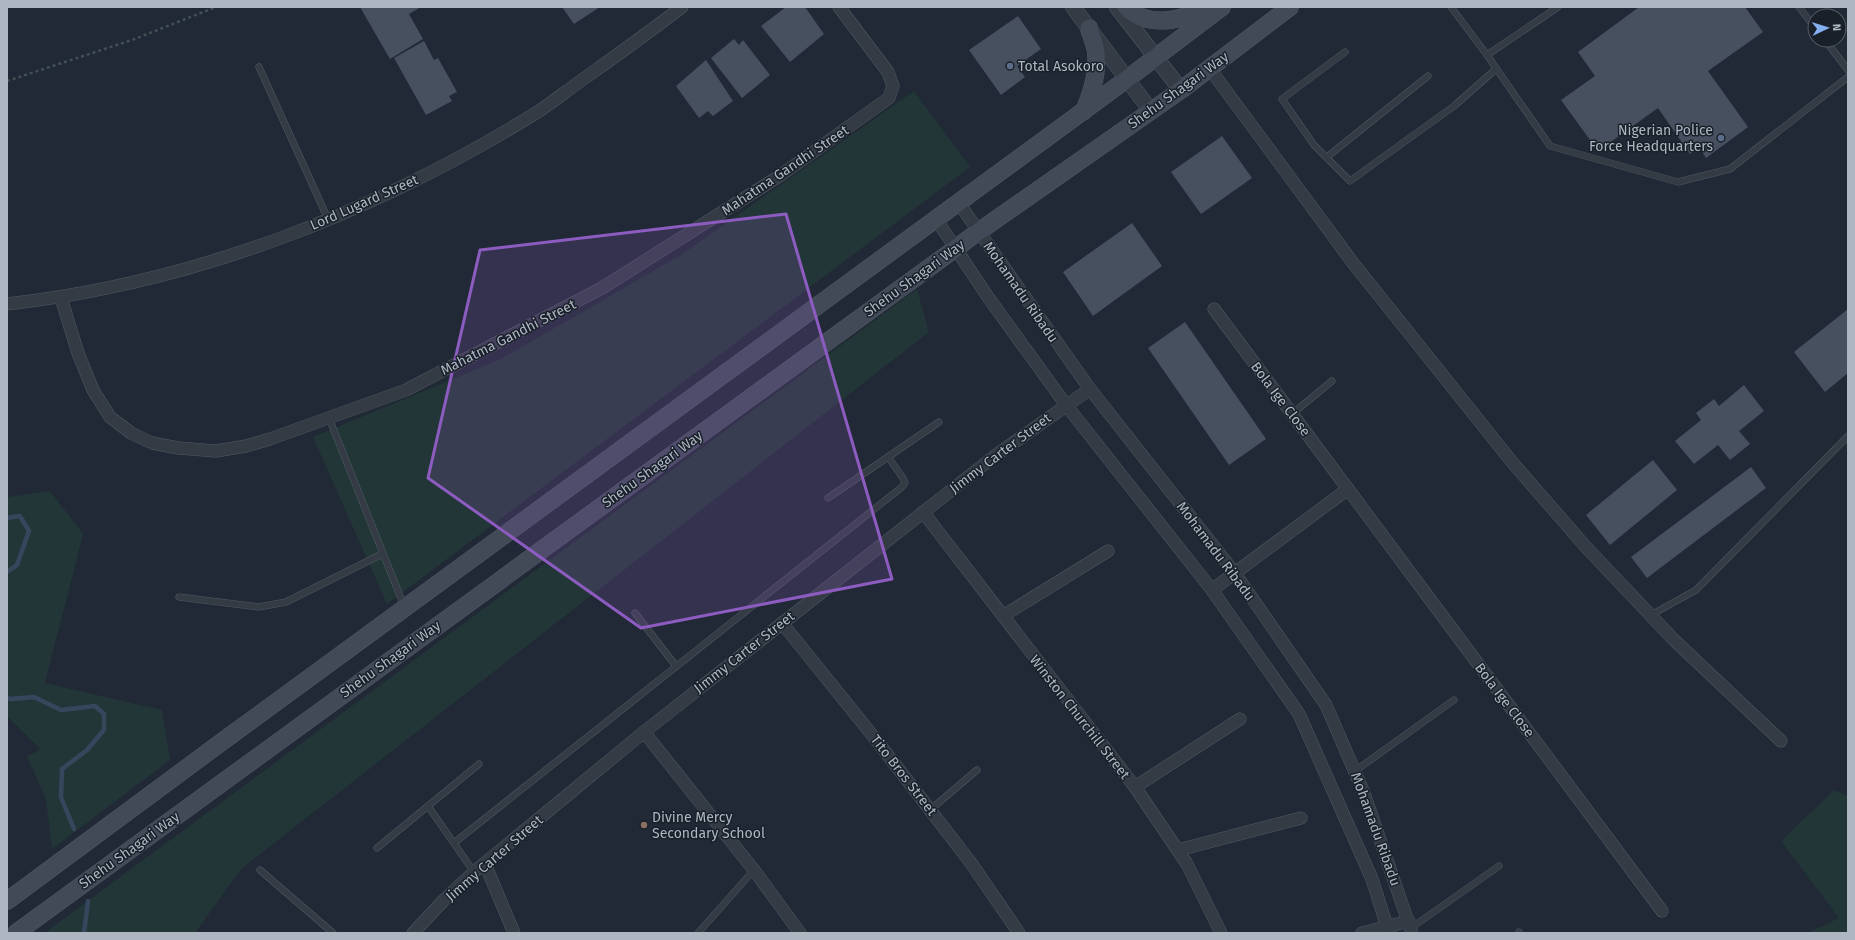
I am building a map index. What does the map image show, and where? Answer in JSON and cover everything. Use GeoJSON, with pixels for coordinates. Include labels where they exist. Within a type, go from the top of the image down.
{"type":"FeatureCollection","features":[{"type":"Feature","properties":{"kind":"main road"},"geometry":{"type":"LineString","coordinates":[[1126,7],[1133,14],[1148,20],[1160,21],[1185,18],[1213,7]]}},
{"type":"Feature","properties":{"kind":"main road"},"geometry":{"type":"LineString","coordinates":[[7,901],[404,608],[1127,80],[1222,7]]}},
{"type":"Feature","properties":{"kind":"main road","name":"Shehu Shagari Way"},"geometry":{"type":"LineString","coordinates":[[16,933],[954,249],[1210,69],[1290,7]]}},
{"type":"Feature","properties":{"kind":"main road"},"geometry":{"type":"LineString","coordinates":[[1084,111],[1092,94],[1095,77],[1096,52],[1089,28]]}},
{"type":"Feature","properties":{"kind":"street","name":"Lord Lugard Street"},"geometry":{"type":"LineString","coordinates":[[7,304],[61,298],[185,269],[258,247],[377,198],[455,159],[537,112],[638,41],[682,7]]}},
{"type":"Feature","properties":{"kind":"street","name":"Mahatma Gandhi Street"},"geometry":{"type":"LineString","coordinates":[[61,298],[78,353],[92,390],[110,417],[131,433],[152,443],[178,448],[216,451],[246,446],[406,390],[602,288],[781,175],[889,98],[893,86],[888,72],[839,7]]}},
{"type":"Feature","properties":{"kind":"street"},"geometry":{"type":"LineString","coordinates":[[1073,7],[1151,111]]}},
{"type":"Feature","properties":{"kind":"street"},"geometry":{"type":"LineString","coordinates":[[1117,7],[1181,90]]}},
{"type":"Feature","properties":{"kind":"street"},"geometry":{"type":"LineString","coordinates":[[1210,69],[1353,263],[1512,462],[1585,546],[1674,640],[1781,741]]}},
{"type":"Feature","properties":{"kind":"street","name":"Mohamadu Ribadu"},"geometry":{"type":"LineString","coordinates":[[958,202],[1090,389],[1234,572],[1326,705],[1364,793],[1411,928]]}},
{"type":"Feature","properties":{"kind":"street","name":"Mohamadu Ribadu"},"geometry":{"type":"LineString","coordinates":[[936,219],[954,249],[1066,405],[1212,590],[1299,714],[1372,879],[1388,930]]}},
{"type":"Feature","properties":{"kind":"street","name":"Bola Ige Close"},"geometry":{"type":"LineString","coordinates":[[1214,309],[1662,911]]}},
{"type":"Feature","properties":{"kind":"street","name":"Jimmy Carter Street"},"geometry":{"type":"LineString","coordinates":[[414,933],[444,900],[474,872],[644,732],[996,455],[1090,389]]}},
{"type":"Feature","properties":{"kind":"street"},"geometry":{"type":"LineString","coordinates":[[1212,590],[1348,488]]}},
{"type":"Feature","properties":{"kind":"street","name":"Winston Churchill Street"},"geometry":{"type":"LineString","coordinates":[[923,512],[1135,787],[1178,850],[1212,912],[1221,933]]}},
{"type":"Feature","properties":{"kind":"street"},"geometry":{"type":"LineString","coordinates":[[1003,616],[1108,551]]}},
{"type":"Feature","properties":{"kind":"street","name":"Tito Bros Street"},"geometry":{"type":"LineString","coordinates":[[782,623],[877,741],[971,863],[1018,933]]}},
{"type":"Feature","properties":{"kind":"street"},"geometry":{"type":"LineString","coordinates":[[1135,787],[1240,720]]}},
{"type":"Feature","properties":{"kind":"street"},"geometry":{"type":"LineString","coordinates":[[644,732],[754,870],[800,933]]}},
{"type":"Feature","properties":{"kind":"street"},"geometry":{"type":"LineString","coordinates":[[1178,850],[1301,818]]}},
{"type":"Feature","properties":{"kind":"street"},"geometry":{"type":"LineString","coordinates":[[485,864],[514,933]]}},
{"type":"Feature","properties":{"kind":"street"},"geometry":{"type":"LineString","coordinates":[[1362,933],[1411,928]]}},
{"type":"Feature","properties":{"kind":"lane"},"geometry":{"type":"LineString","coordinates":[[1451,7],[1487,55],[1550,146],[1678,182],[1730,169],[1848,76]]}},
{"type":"Feature","properties":{"kind":"lane"},"geometry":{"type":"LineString","coordinates":[[1487,55],[1558,7]]}},
{"type":"Feature","properties":{"kind":"lane"},"geometry":{"type":"LineString","coordinates":[[1799,7],[1807,18]]}},
{"type":"Feature","properties":{"kind":"lane"},"geometry":{"type":"LineString","coordinates":[[1831,48],[1848,70]]}},
{"type":"Feature","properties":{"kind":"lane"},"geometry":{"type":"LineString","coordinates":[[1345,52],[1282,99],[1314,145],[1350,181],[1454,106],[1496,69]]}},
{"type":"Feature","properties":{"kind":"lane"},"geometry":{"type":"LineString","coordinates":[[259,66],[328,219]]}},
{"type":"Feature","properties":{"kind":"lane"},"geometry":{"type":"LineString","coordinates":[[1327,157],[1428,76]]}},
{"type":"Feature","properties":{"kind":"lane"},"geometry":{"type":"LineString","coordinates":[[1292,414],[1332,381]]}},
{"type":"Feature","properties":{"kind":"lane"},"geometry":{"type":"LineString","coordinates":[[329,418],[404,608]]}},
{"type":"Feature","properties":{"kind":"lane"},"geometry":{"type":"LineString","coordinates":[[828,498],[940,422]]}},
{"type":"Feature","properties":{"kind":"lane"},"geometry":{"type":"LineString","coordinates":[[1651,615],[1696,590],[1848,436]]}},
{"type":"Feature","properties":{"kind":"lane"},"geometry":{"type":"LineString","coordinates":[[454,843],[902,487],[905,483],[903,478],[888,457]]}},
{"type":"Feature","properties":{"kind":"lane"},"geometry":{"type":"LineString","coordinates":[[179,597],[259,607],[286,602],[382,554]]}},
{"type":"Feature","properties":{"kind":"lane"},"geometry":{"type":"LineString","coordinates":[[635,613],[676,666]]}},
{"type":"Feature","properties":{"kind":"lane"},"geometry":{"type":"LineString","coordinates":[[1355,771],[1454,700]]}},
{"type":"Feature","properties":{"kind":"lane"},"geometry":{"type":"LineString","coordinates":[[377,848],[479,764]]}},
{"type":"Feature","properties":{"kind":"lane"},"geometry":{"type":"LineString","coordinates":[[930,810],[978,770]]}},
{"type":"Feature","properties":{"kind":"lane"},"geometry":{"type":"LineString","coordinates":[[428,806],[474,872]]}},
{"type":"Feature","properties":{"kind":"lane"},"geometry":{"type":"LineString","coordinates":[[1411,928],[1499,866]]}},
{"type":"Feature","properties":{"kind":"lane"},"geometry":{"type":"LineString","coordinates":[[260,870],[333,933]]}},
{"type":"Feature","properties":{"kind":"lane"},"geometry":{"type":"LineString","coordinates":[[698,933],[754,870]]}},
{"type":"Feature","properties":{"kind":"path"},"geometry":{"type":"LineString","coordinates":[[7,81],[132,40],[216,7]]}},
{"type":"Feature","properties":{"kind":"highlighted area"},"geometry":{"type":"Polygon","coordinates":[[[786,214],[892,579],[641,628],[428,478],[480,250],[786,214]]]}},
{"type":"Feature","properties":{"kind":"shaded area"},"geometry":{"type":"Polygon","coordinates":[[[914,91],[970,167],[387,604],[313,437],[501,359],[681,255],[914,91]]]}},
{"type":"Feature","properties":{"kind":"shaded area"},"geometry":{"type":"Polygon","coordinates":[[[917,289],[929,332],[241,869],[195,933],[48,933],[47,931],[917,289]]]}},
{"type":"Feature","properties":{"kind":"shaded area"},"geometry":{"type":"Polygon","coordinates":[[[50,491],[83,534],[45,683],[162,710],[170,760],[52,849],[46,799],[27,757],[40,749],[7,716],[7,497],[50,491]]]}},
{"type":"Feature","properties":{"kind":"shaded area"},"geometry":{"type":"Polygon","coordinates":[[[1834,790],[1848,796],[1848,933],[1808,933],[1839,918],[1781,841],[1834,790]]]}},
{"type":"Feature","properties":{"kind":"building"},"geometry":{"type":"Polygon","coordinates":[[[360,7],[421,7],[409,14],[423,39],[390,59],[360,7]]]}},
{"type":"Feature","properties":{"kind":"building"},"geometry":{"type":"Polygon","coordinates":[[[562,7],[600,7],[574,24],[562,7]]]}},
{"type":"Feature","properties":{"kind":"building"},"geometry":{"type":"Polygon","coordinates":[[[786,7],[805,7],[824,34],[790,62],[761,26],[786,7]]]}},
{"type":"Feature","properties":{"kind":"building"},"geometry":{"type":"Polygon","coordinates":[[[1639,7],[1745,7],[1763,32],[1708,71],[1748,127],[1706,158],[1699,147],[1690,154],[1658,108],[1598,151],[1561,100],[1595,76],[1578,52],[1639,7]]]}},
{"type":"Feature","properties":{"kind":"building"},"geometry":{"type":"Polygon","coordinates":[[[1018,16],[1041,49],[1017,66],[1025,77],[1001,95],[969,50],[1018,16]]]}},
{"type":"Feature","properties":{"kind":"building"},"geometry":{"type":"Polygon","coordinates":[[[734,39],[739,45],[743,40],[770,75],[742,98],[711,58],[734,39]]]}},
{"type":"Feature","properties":{"kind":"building"},"geometry":{"type":"Polygon","coordinates":[[[424,41],[434,60],[438,58],[457,92],[449,96],[452,101],[426,115],[394,58],[424,41]]]}},
{"type":"Feature","properties":{"kind":"building"},"geometry":{"type":"Polygon","coordinates":[[[706,60],[733,101],[713,116],[708,111],[699,118],[676,86],[706,60]]]}},
{"type":"Feature","properties":{"kind":"building"},"geometry":{"type":"Polygon","coordinates":[[[1222,136],[1252,178],[1201,214],[1171,172],[1222,136]]]}},
{"type":"Feature","properties":{"kind":"building"},"geometry":{"type":"Polygon","coordinates":[[[1132,223],[1162,266],[1093,316],[1063,272],[1132,223]]]}},
{"type":"Feature","properties":{"kind":"building"},"geometry":{"type":"Polygon","coordinates":[[[1848,309],[1848,373],[1825,392],[1794,352],[1848,309]]]}},
{"type":"Feature","properties":{"kind":"building"},"geometry":{"type":"Polygon","coordinates":[[[1185,322],[1266,439],[1229,465],[1148,348],[1185,322]]]}},
{"type":"Feature","properties":{"kind":"building"},"geometry":{"type":"Polygon","coordinates":[[[1744,385],[1764,411],[1739,431],[1750,444],[1730,460],[1718,445],[1694,464],[1675,441],[1701,420],[1696,413],[1714,399],[1719,406],[1744,385]]]}},
{"type":"Feature","properties":{"kind":"building"},"geometry":{"type":"Polygon","coordinates":[[[1653,460],[1677,490],[1610,545],[1586,515],[1653,460]]]}},
{"type":"Feature","properties":{"kind":"building"},"geometry":{"type":"Polygon","coordinates":[[[1751,467],[1766,488],[1647,578],[1631,557],[1751,467]]]}},
{"type":"Feature","properties":{"kind":"waterway"},"geometry":{"type":"LineString","coordinates":[[7,518],[20,516],[29,531],[17,565],[7,572]]}},
{"type":"Feature","properties":{"kind":"waterway"},"geometry":{"type":"LineString","coordinates":[[7,698],[34,697],[61,710],[95,706],[104,714],[104,730],[87,750],[62,769],[61,797],[74,829]]}},
{"type":"Feature","properties":{"kind":"waterway"},"geometry":{"type":"LineString","coordinates":[[84,933],[88,901]]}},
{"type":"Feature","properties":{"kind":"place","name":"Total Asokoro"},"geometry":{"type":"Point","coordinates":[1010,66]}},
{"type":"Feature","properties":{"kind":"place","name":"Nigerian Police Force Headquarters"},"geometry":{"type":"Point","coordinates":[1721,138]}},
{"type":"Feature","properties":{"kind":"place","name":"Divine Mercy Secondary School"},"geometry":{"type":"Point","coordinates":[644,825]}}]}
